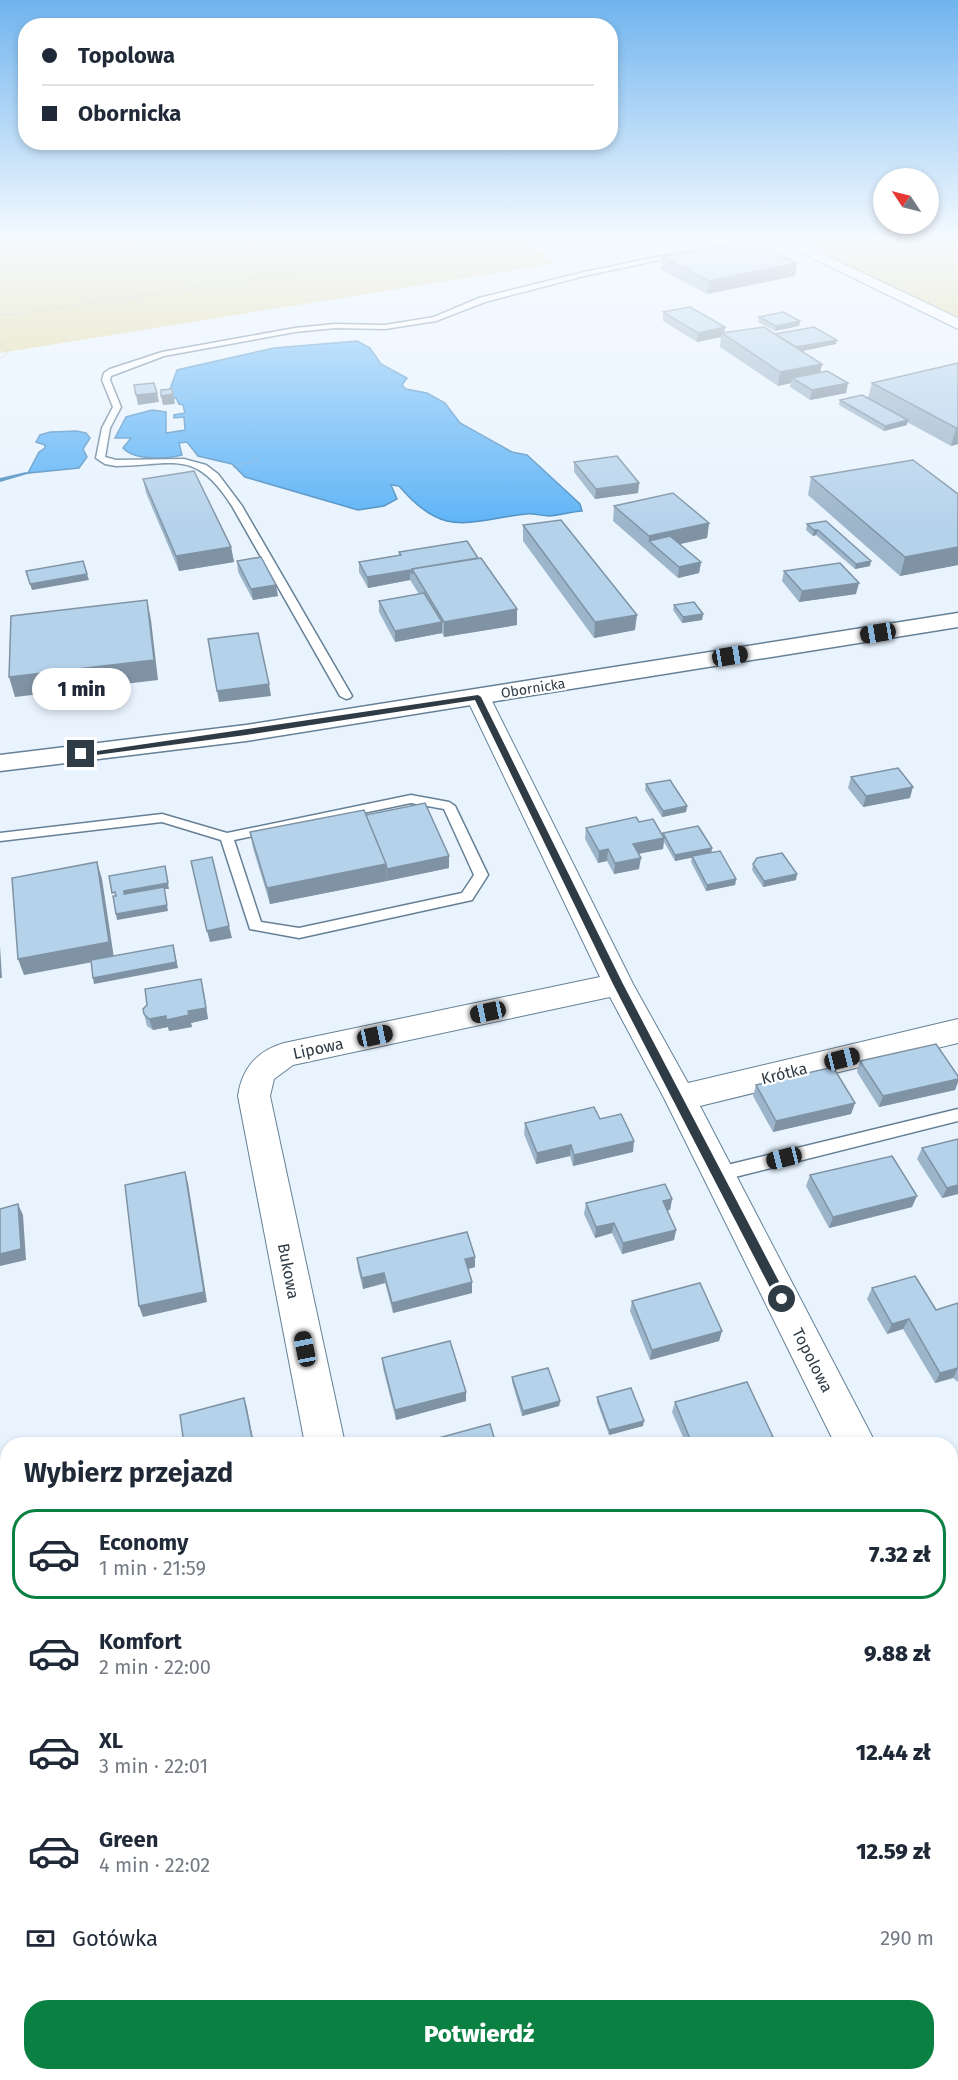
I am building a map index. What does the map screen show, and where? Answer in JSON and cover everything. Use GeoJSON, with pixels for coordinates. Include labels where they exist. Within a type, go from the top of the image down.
{"type":"FeatureCollection","features":[{"type":"Feature","properties":{"kind":"main road","name":"Obornicka"},"geometry":{"type":"LineString","coordinates":[[0,763],[144,747],[478,697],[958,620]]}},
{"type":"Feature","properties":{"kind":"street","name":"Topolowa"},"geometry":{"type":"LineString","coordinates":[[478,697],[618,984],[680,1098],[852,1437]]}},
{"type":"Feature","properties":{"kind":"street","name":"Lipowa"},"geometry":{"type":"LineString","coordinates":[[254,1096],[256,1080],[263,1067],[284,1055],[618,984]]}},
{"type":"Feature","properties":{"kind":"street","name":"Krótka"},"geometry":{"type":"LineString","coordinates":[[680,1098],[958,1031]]}},
{"type":"Feature","properties":{"kind":"street","name":"Bukowa"},"geometry":{"type":"LineString","coordinates":[[254,1096],[325,1437]]}},
{"type":"Feature","properties":{"kind":"lane"},"geometry":{"type":"LineString","coordinates":[[272,334],[162,354],[107,375],[106,380],[117,407],[106,428],[100,458],[106,462],[118,463],[187,463],[209,471],[237,506],[346,696]]}},
{"type":"Feature","properties":{"kind":"lane"},"geometry":{"type":"LineString","coordinates":[[0,837],[162,818],[227,837],[411,800],[449,806],[481,875],[467,897],[299,933],[255,926],[227,837]]}},
{"type":"Feature","properties":{"kind":"lane"},"geometry":{"type":"LineString","coordinates":[[719,1174],[958,1115]]}},
{"type":"Feature","properties":{"kind":"path"},"geometry":{"type":"LineString","coordinates":[[0,341],[8,352],[0,359]]}},
{"type":"Feature","properties":{"kind":"path"},"geometry":{"type":"LineString","coordinates":[[175,399],[196,396]]}},
{"type":"Feature","properties":{"kind":"path"},"geometry":{"type":"LineString","coordinates":[[229,468],[258,459]]}},
{"type":"Feature","properties":{"kind":"shaded area"},"geometry":{"type":"Polygon","coordinates":[[[0,334],[117,334],[0,353],[0,334]]]}},
{"type":"Feature","properties":{"kind":"water"},"geometry":{"type":"Polygon","coordinates":[[[357,341],[370,348],[381,364],[407,378],[402,385],[406,389],[427,393],[445,403],[460,423],[512,452],[527,455],[580,504],[582,511],[549,516],[526,514],[457,522],[443,520],[430,514],[415,503],[399,486],[391,485],[397,499],[384,506],[358,510],[245,477],[232,464],[198,456],[187,442],[179,443],[182,455],[151,458],[135,455],[123,448],[131,438],[115,438],[126,417],[152,410],[166,412],[166,433],[185,430],[184,417],[174,418],[174,415],[185,413],[183,405],[179,404],[176,398],[170,398],[169,392],[177,370],[274,348],[357,341]]]}},
{"type":"Feature","properties":{"kind":"water"},"geometry":{"type":"Polygon","coordinates":[[[50,432],[86,433],[90,438],[83,449],[87,457],[79,468],[28,473],[39,452],[45,448],[45,445],[36,442],[40,435],[50,432]]]}},
{"type":"Feature","properties":{"kind":"building"},"geometry":{"type":"Polygon","coordinates":[[[724,334],[775,334],[822,364],[780,372],[724,334]]]}},
{"type":"Feature","properties":{"kind":"building"},"geometry":{"type":"Polygon","coordinates":[[[775,334],[827,334],[837,340],[796,347],[775,334]]]}},
{"type":"Feature","properties":{"kind":"building"},"geometry":{"type":"Polygon","coordinates":[[[958,363],[958,428],[872,383],[958,363]]]}},
{"type":"Feature","properties":{"kind":"building"},"geometry":{"type":"Polygon","coordinates":[[[827,371],[848,383],[812,390],[792,378],[827,371]]]}},
{"type":"Feature","properties":{"kind":"building"},"geometry":{"type":"Polygon","coordinates":[[[154,383],[157,393],[136,395],[134,385],[154,383]]]}},
{"type":"Feature","properties":{"kind":"building"},"geometry":{"type":"Polygon","coordinates":[[[172,389],[173,394],[161,396],[161,390],[172,389]]]}},
{"type":"Feature","properties":{"kind":"building"},"geometry":{"type":"Polygon","coordinates":[[[862,395],[908,420],[885,426],[840,400],[862,395]]]}},
{"type":"Feature","properties":{"kind":"building"},"geometry":{"type":"Polygon","coordinates":[[[617,456],[639,483],[596,489],[574,462],[617,456]]]}},
{"type":"Feature","properties":{"kind":"building"},"geometry":{"type":"Polygon","coordinates":[[[913,460],[958,494],[958,547],[905,557],[811,477],[913,460]]]}},
{"type":"Feature","properties":{"kind":"building"},"geometry":{"type":"Polygon","coordinates":[[[194,471],[231,547],[176,556],[143,479],[194,471]]]}},
{"type":"Feature","properties":{"kind":"building"},"geometry":{"type":"Polygon","coordinates":[[[673,493],[709,523],[649,536],[614,506],[673,493]]]}},
{"type":"Feature","properties":{"kind":"building"},"geometry":{"type":"Polygon","coordinates":[[[561,520],[637,615],[595,622],[523,525],[561,520]]]}},
{"type":"Feature","properties":{"kind":"building"},"geometry":{"type":"Polygon","coordinates":[[[826,521],[871,561],[856,564],[818,530],[814,530],[807,524],[826,521]]]}},
{"type":"Feature","properties":{"kind":"building"},"geometry":{"type":"Polygon","coordinates":[[[670,536],[701,562],[679,567],[649,541],[670,536]]]}},
{"type":"Feature","properties":{"kind":"building"},"geometry":{"type":"Polygon","coordinates":[[[467,541],[478,558],[412,569],[412,574],[410,570],[367,577],[359,562],[401,555],[399,552],[467,541]]]}},
{"type":"Feature","properties":{"kind":"building"},"geometry":{"type":"Polygon","coordinates":[[[261,557],[276,585],[251,589],[237,561],[261,557]]]}},
{"type":"Feature","properties":{"kind":"building"},"geometry":{"type":"Polygon","coordinates":[[[481,558],[517,609],[444,622],[412,569],[481,558]]]}},
{"type":"Feature","properties":{"kind":"building"},"geometry":{"type":"Polygon","coordinates":[[[83,561],[87,574],[30,584],[26,571],[83,561]]]}},
{"type":"Feature","properties":{"kind":"building"},"geometry":{"type":"Polygon","coordinates":[[[840,563],[859,583],[802,591],[784,571],[840,563]]]}},
{"type":"Feature","properties":{"kind":"building"},"geometry":{"type":"Polygon","coordinates":[[[424,593],[442,622],[395,631],[379,601],[424,593]]]}},
{"type":"Feature","properties":{"kind":"building"},"geometry":{"type":"Polygon","coordinates":[[[147,600],[154,660],[9,677],[11,616],[147,600]]]}},
{"type":"Feature","properties":{"kind":"building"},"geometry":{"type":"Polygon","coordinates":[[[694,602],[703,614],[683,617],[674,605],[694,602]]]}},
{"type":"Feature","properties":{"kind":"building"},"geometry":{"type":"Polygon","coordinates":[[[258,633],[269,684],[217,691],[208,639],[258,633]]]}},
{"type":"Feature","properties":{"kind":"building"},"geometry":{"type":"Polygon","coordinates":[[[898,768],[913,787],[866,796],[851,777],[898,768]]]}},
{"type":"Feature","properties":{"kind":"building"},"geometry":{"type":"Polygon","coordinates":[[[670,780],[687,806],[663,811],[646,784],[670,780]]]}},
{"type":"Feature","properties":{"kind":"building"},"geometry":{"type":"Polygon","coordinates":[[[425,803],[449,856],[387,869],[366,815],[425,803]]]}},
{"type":"Feature","properties":{"kind":"building"},"geometry":{"type":"Polygon","coordinates":[[[364,810],[386,864],[267,888],[250,832],[364,810]]]}},
{"type":"Feature","properties":{"kind":"building"},"geometry":{"type":"Polygon","coordinates":[[[636,817],[639,822],[653,819],[664,838],[633,844],[641,858],[615,863],[608,849],[599,851],[586,828],[636,817]]]}},
{"type":"Feature","properties":{"kind":"building"},"geometry":{"type":"Polygon","coordinates":[[[698,826],[712,848],[675,855],[663,833],[698,826]]]}},
{"type":"Feature","properties":{"kind":"building"},"geometry":{"type":"Polygon","coordinates":[[[720,851],[736,879],[707,885],[692,856],[720,851]]]}},
{"type":"Feature","properties":{"kind":"building"},"geometry":{"type":"Polygon","coordinates":[[[782,853],[797,874],[764,881],[753,864],[757,858],[782,853]]]}},
{"type":"Feature","properties":{"kind":"building"},"geometry":{"type":"Polygon","coordinates":[[[212,857],[229,926],[207,931],[191,861],[212,857]]]}},
{"type":"Feature","properties":{"kind":"building"},"geometry":{"type":"Polygon","coordinates":[[[97,862],[109,942],[18,959],[12,878],[97,862]]]}},
{"type":"Feature","properties":{"kind":"building"},"geometry":{"type":"Polygon","coordinates":[[[165,866],[168,883],[124,891],[124,894],[164,887],[167,905],[116,914],[113,896],[116,896],[115,892],[112,893],[109,876],[165,866]]]}},
{"type":"Feature","properties":{"kind":"building"},"geometry":{"type":"Polygon","coordinates":[[[173,945],[176,962],[93,978],[91,960],[173,945]]]}},
{"type":"Feature","properties":{"kind":"building"},"geometry":{"type":"Polygon","coordinates":[[[201,979],[206,1008],[188,1011],[189,1015],[166,1020],[166,1016],[149,1019],[144,1014],[143,1009],[147,1005],[145,989],[201,979]]]}},
{"type":"Feature","properties":{"kind":"building"},"geometry":{"type":"Polygon","coordinates":[[[936,1044],[958,1079],[883,1096],[860,1061],[936,1044]]]}},
{"type":"Feature","properties":{"kind":"building"},"geometry":{"type":"Polygon","coordinates":[[[833,1067],[855,1103],[776,1121],[756,1085],[833,1067]]]}},
{"type":"Feature","properties":{"kind":"building"},"geometry":{"type":"Polygon","coordinates":[[[594,1107],[600,1119],[621,1114],[634,1141],[574,1155],[571,1145],[537,1153],[525,1123],[594,1107]]]}},
{"type":"Feature","properties":{"kind":"building"},"geometry":{"type":"Polygon","coordinates":[[[958,1139],[958,1185],[947,1188],[922,1148],[958,1139]]]}},
{"type":"Feature","properties":{"kind":"building"},"geometry":{"type":"Polygon","coordinates":[[[892,1156],[917,1196],[833,1217],[810,1175],[892,1156]]]}},
{"type":"Feature","properties":{"kind":"building"},"geometry":{"type":"Polygon","coordinates":[[[185,1172],[204,1292],[139,1306],[125,1185],[185,1172]]]}},
{"type":"Feature","properties":{"kind":"building"},"geometry":{"type":"Polygon","coordinates":[[[665,1184],[672,1199],[663,1201],[676,1230],[623,1243],[614,1223],[596,1227],[586,1203],[665,1184]]]}},
{"type":"Feature","properties":{"kind":"building"},"geometry":{"type":"Polygon","coordinates":[[[18,1204],[21,1249],[0,1254],[0,1209],[18,1204]]]}},
{"type":"Feature","properties":{"kind":"building"},"geometry":{"type":"Polygon","coordinates":[[[467,1232],[475,1257],[465,1259],[472,1282],[392,1303],[384,1273],[362,1278],[357,1258],[467,1232]]]}},
{"type":"Feature","properties":{"kind":"building"},"geometry":{"type":"Polygon","coordinates":[[[915,1276],[936,1310],[958,1303],[958,1368],[940,1373],[909,1319],[892,1324],[872,1288],[915,1276]]]}},
{"type":"Feature","properties":{"kind":"building"},"geometry":{"type":"Polygon","coordinates":[[[700,1283],[722,1331],[652,1350],[632,1301],[700,1283]]]}},
{"type":"Feature","properties":{"kind":"building"},"geometry":{"type":"Polygon","coordinates":[[[450,1341],[466,1392],[395,1410],[382,1358],[450,1341]]]}},
{"type":"Feature","properties":{"kind":"building"},"geometry":{"type":"Polygon","coordinates":[[[548,1368],[560,1401],[523,1411],[512,1377],[548,1368]]]}},
{"type":"Feature","properties":{"kind":"building"},"geometry":{"type":"Polygon","coordinates":[[[747,1382],[773,1437],[689,1437],[675,1402],[747,1382]]]}},
{"type":"Feature","properties":{"kind":"building"},"geometry":{"type":"Polygon","coordinates":[[[631,1388],[644,1421],[609,1430],[597,1397],[631,1388]]]}},
{"type":"Feature","properties":{"kind":"building"},"geometry":{"type":"Polygon","coordinates":[[[244,1398],[252,1437],[183,1437],[180,1415],[244,1398]]]}},
{"type":"Feature","properties":{"kind":"building"},"geometry":{"type":"Polygon","coordinates":[[[490,1424],[494,1437],[442,1437],[490,1424]]]}},
{"type":"Feature","properties":{"kind":"waterway"},"geometry":{"type":"LineString","coordinates":[[0,480],[28,473]]}},
{"type":"Feature","properties":{"kind":"route"},"geometry":{"type":"LineString","coordinates":[[81,754],[246,733],[478,697],[618,984],[680,1098],[782,1299]]}}]}
